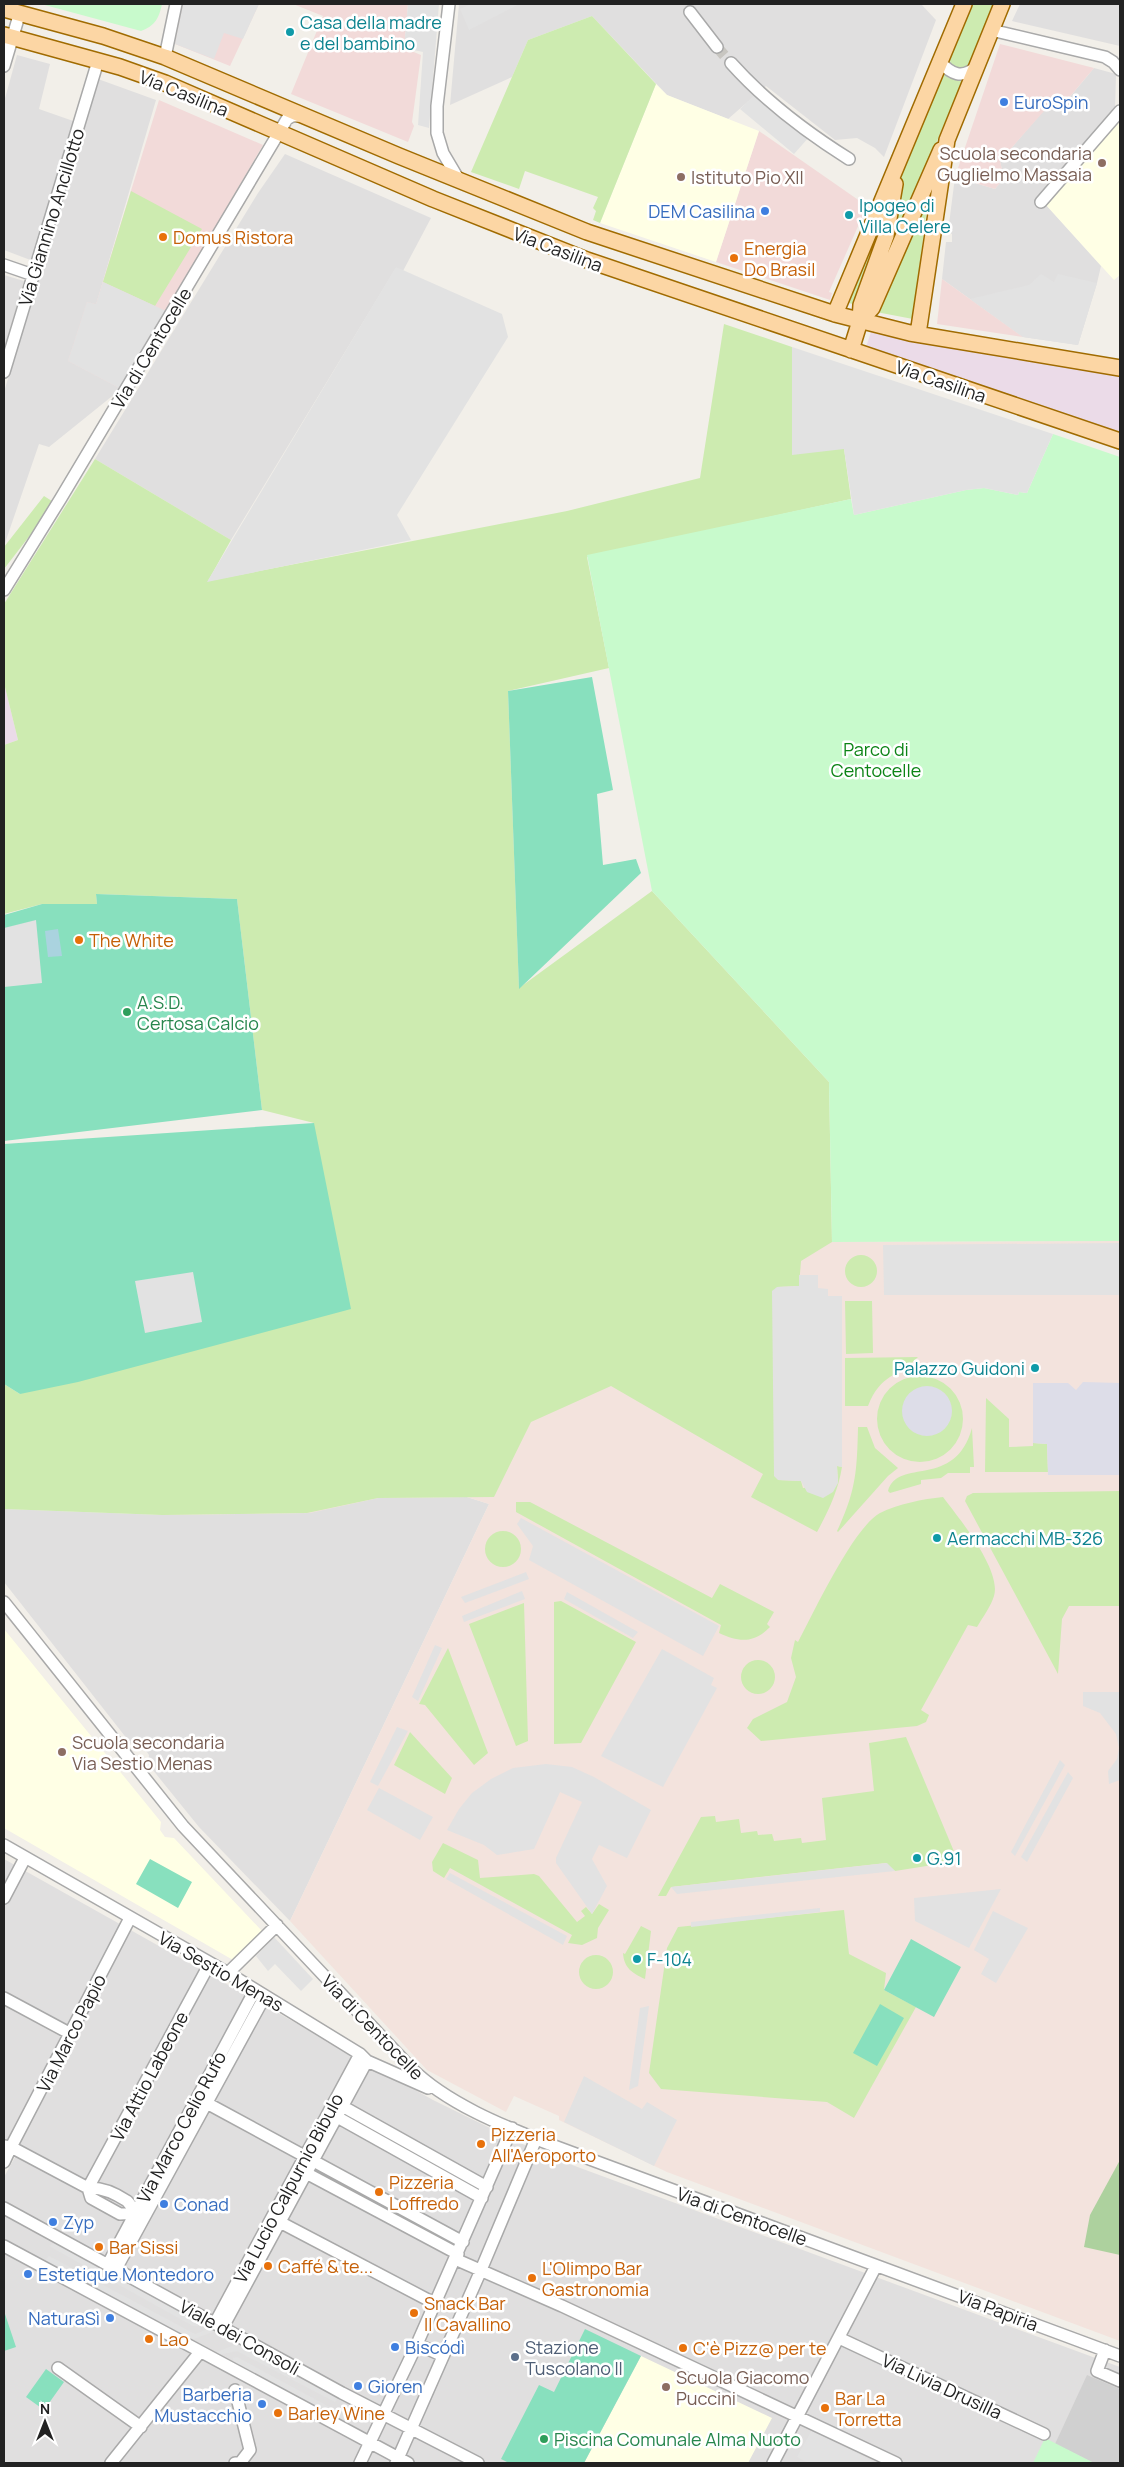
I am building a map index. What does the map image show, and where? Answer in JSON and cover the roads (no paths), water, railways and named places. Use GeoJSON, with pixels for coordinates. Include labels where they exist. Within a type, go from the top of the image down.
{"type":"FeatureCollection","features":[{"type":"Feature","properties":{"kind":"main road"},"geometry":{"type":"LineString","coordinates":[[835,314],[964,4]]}},
{"type":"Feature","properties":{"kind":"main road"},"geometry":{"type":"LineString","coordinates":[[860,321],[872,308],[918,201],[947,140],[1002,4]]}},
{"type":"Feature","properties":{"kind":"main road","name":"Via Casilina"},"geometry":{"type":"LineString","coordinates":[[4,8],[103,36],[165,57],[459,180],[594,234],[835,314],[918,334],[1120,368]]}},
{"type":"Feature","properties":{"kind":"main road","name":"Via Casilina"},"geometry":{"type":"LineString","coordinates":[[8,36],[98,61],[165,83],[537,241],[613,269],[1120,441]]}},
{"type":"Feature","properties":{"kind":"main road"},"geometry":{"type":"LineString","coordinates":[[918,334],[947,140]]}},
{"type":"Feature","properties":{"kind":"main road"},"geometry":{"type":"LineString","coordinates":[[851,350],[860,321],[861,305],[886,236],[900,158]]}},
{"type":"Feature","properties":{"kind":"street"},"geometry":{"type":"LineString","coordinates":[[165,57],[176,4]]}},
{"type":"Feature","properties":{"kind":"street"},"geometry":{"type":"LineString","coordinates":[[449,4],[437,106],[436,132],[443,153],[459,180]]}},
{"type":"Feature","properties":{"kind":"street"},"geometry":{"type":"LineString","coordinates":[[690,12],[717,48]]}},
{"type":"Feature","properties":{"kind":"street"},"geometry":{"type":"LineString","coordinates":[[4,66],[8,36],[18,19],[24,14]]}},
{"type":"Feature","properties":{"kind":"street"},"geometry":{"type":"LineString","coordinates":[[991,30],[1105,57],[1117,66]]}},
{"type":"Feature","properties":{"kind":"street","name":"Via Giannino Ancillotto"},"geometry":{"type":"LineString","coordinates":[[4,372],[98,61]]}},
{"type":"Feature","properties":{"kind":"street"},"geometry":{"type":"LineString","coordinates":[[939,61],[949,71],[958,75],[968,73],[977,65]]}},
{"type":"Feature","properties":{"kind":"street"},"geometry":{"type":"LineString","coordinates":[[731,63],[746,80],[800,127],[849,159]]}},
{"type":"Feature","properties":{"kind":"street"},"geometry":{"type":"LineString","coordinates":[[1041,202],[1120,111]]}},
{"type":"Feature","properties":{"kind":"street","name":"Via di Centocelle"},"geometry":{"type":"LineString","coordinates":[[4,590],[62,498],[288,118],[304,116]]}},
{"type":"Feature","properties":{"kind":"street"},"geometry":{"type":"LineString","coordinates":[[4,265],[33,276]]}},
{"type":"Feature","properties":{"kind":"street","name":"Via di Centocelle"},"geometry":{"type":"LineString","coordinates":[[4,1602],[183,1826],[411,2068],[439,2091],[536,2139],[876,2266]]}},
{"type":"Feature","properties":{"kind":"street","name":"Via Sestio Menas"},"geometry":{"type":"LineString","coordinates":[[4,1846],[228,1973],[364,2057],[439,2091]]}},
{"type":"Feature","properties":{"kind":"street"},"geometry":{"type":"LineString","coordinates":[[4,1898],[25,1858]]}},
{"type":"Feature","properties":{"kind":"street","name":"Via Marco Papio"},"geometry":{"type":"LineString","coordinates":[[4,2162],[8,2147],[71,2034],[130,1918]]}},
{"type":"Feature","properties":{"kind":"street"},"geometry":{"type":"LineString","coordinates":[[228,1973],[277,1925]]}},
{"type":"Feature","properties":{"kind":"street","name":"Via Attio Labeone"},"geometry":{"type":"LineString","coordinates":[[88,2188],[210,1964]]}},
{"type":"Feature","properties":{"kind":"street","name":"Via Marco Celio Rufo"},"geometry":{"type":"LineString","coordinates":[[112,2267],[260,1993]]}},
{"type":"Feature","properties":{"kind":"street"},"geometry":{"type":"LineString","coordinates":[[4,1998],[71,2034]]}},
{"type":"Feature","properties":{"kind":"street","name":"Via Lucio Calpurnio Bibulo"},"geometry":{"type":"LineString","coordinates":[[276,2220],[306,2173],[309,2158],[337,2117],[364,2057]]}},
{"type":"Feature","properties":{"kind":"street","name":"Via Lucio Calpurnio Bibulo"},"geometry":{"type":"LineString","coordinates":[[219,2325],[364,2057]]}},
{"type":"Feature","properties":{"kind":"street"},"geometry":{"type":"LineString","coordinates":[[202,2100],[463,2242]]}},
{"type":"Feature","properties":{"kind":"street"},"geometry":{"type":"LineString","coordinates":[[342,2106],[487,2187]]}},
{"type":"Feature","properties":{"kind":"street"},"geometry":{"type":"LineString","coordinates":[[337,2117],[482,2198]]}},
{"type":"Feature","properties":{"kind":"street"},"geometry":{"type":"LineString","coordinates":[[360,2463],[417,2344],[512,2128]]}},
{"type":"Feature","properties":{"kind":"street"},"geometry":{"type":"LineString","coordinates":[[401,2461],[443,2356],[536,2139]]}},
{"type":"Feature","properties":{"kind":"street"},"geometry":{"type":"LineString","coordinates":[[8,2147],[88,2188],[91,2198],[120,2214],[140,2215]]}},
{"type":"Feature","properties":{"kind":"street"},"geometry":{"type":"LineString","coordinates":[[306,2173],[481,2270],[798,2416],[880,2460],[896,2463]]}},
{"type":"Feature","properties":{"kind":"street","name":"Viale dei Consoli"},"geometry":{"type":"LineString","coordinates":[[4,2208],[478,2463]]}},
{"type":"Feature","properties":{"kind":"street"},"geometry":{"type":"LineString","coordinates":[[276,2220],[434,2304]]}},
{"type":"Feature","properties":{"kind":"street","name":"Viale dei Consoli"},"geometry":{"type":"LineString","coordinates":[[4,2246],[370,2442],[401,2461]]}},
{"type":"Feature","properties":{"kind":"street"},"geometry":{"type":"LineString","coordinates":[[773,2463],[876,2266]]}},
{"type":"Feature","properties":{"kind":"street","name":"Via Papiria"},"geometry":{"type":"LineString","coordinates":[[876,2266],[1120,2356]]}},
{"type":"Feature","properties":{"kind":"street","name":"Via Livia Drusilla"},"geometry":{"type":"LineString","coordinates":[[839,2338],[1044,2434]]}},
{"type":"Feature","properties":{"kind":"street"},"geometry":{"type":"LineString","coordinates":[[417,2344],[443,2356]]}},
{"type":"Feature","properties":{"kind":"street"},"geometry":{"type":"LineString","coordinates":[[1104,2350],[1096,2371],[1120,2381]]}},
{"type":"Feature","properties":{"kind":"street"},"geometry":{"type":"LineString","coordinates":[[111,2463],[200,2352]]}},
{"type":"Feature","properties":{"kind":"street"},"geometry":{"type":"LineString","coordinates":[[58,2368],[141,2427]]}},
{"type":"Feature","properties":{"kind":"street"},"geometry":{"type":"LineString","coordinates":[[235,2390],[250,2450],[240,2463],[235,2463]]}},
{"type":"Feature","properties":{"kind":"water"},"geometry":{"type":"Polygon","coordinates":[[[58,929],[62,956],[48,957],[45,931],[58,929]]]}},
{"type":"Feature","properties":{"kind":"tunnel"},"geometry":{"type":"LineString","coordinates":[[717,47],[731,63]]}},
{"type":"Feature","properties":{"kind":"place","name":"Casa della madre e del bambino"},"geometry":{"type":"Point","coordinates":[290,32]}},
{"type":"Feature","properties":{"kind":"place","name":"EuroSpin"},"geometry":{"type":"Point","coordinates":[1004,102]}},
{"type":"Feature","properties":{"kind":"place","name":"Scuola secondaria Guglielmo Massaia"},"geometry":{"type":"Point","coordinates":[1102,163]}},
{"type":"Feature","properties":{"kind":"place","name":"Istituto Pio XII"},"geometry":{"type":"Point","coordinates":[681,177]}},
{"type":"Feature","properties":{"kind":"place","name":"DEM Casilina"},"geometry":{"type":"Point","coordinates":[765,211]}},
{"type":"Feature","properties":{"kind":"place","name":"Ipogeo di Villa Celere"},"geometry":{"type":"Point","coordinates":[849,215]}},
{"type":"Feature","properties":{"kind":"place","name":"Domus Ristora"},"geometry":{"type":"Point","coordinates":[163,237]}},
{"type":"Feature","properties":{"kind":"place","name":"Energia Do Brasil"},"geometry":{"type":"Point","coordinates":[734,258]}},
{"type":"Feature","properties":{"kind":"place","name":"The White"},"geometry":{"type":"Point","coordinates":[79,940]}},
{"type":"Feature","properties":{"kind":"place","name":"A.S.D. Certosa Calcio"},"geometry":{"type":"Point","coordinates":[127,1012]}},
{"type":"Feature","properties":{"kind":"place","name":"Palazzo Guidoni"},"geometry":{"type":"Point","coordinates":[1035,1368]}},
{"type":"Feature","properties":{"kind":"place","name":"Aermacchi MB-326"},"geometry":{"type":"Point","coordinates":[937,1538]}},
{"type":"Feature","properties":{"kind":"place","name":"Scuola secondaria Via Sestio Menas"},"geometry":{"type":"Point","coordinates":[62,1752]}},
{"type":"Feature","properties":{"kind":"place","name":"G.91"},"geometry":{"type":"Point","coordinates":[917,1858]}},
{"type":"Feature","properties":{"kind":"place","name":"F-104"},"geometry":{"type":"Point","coordinates":[637,1959]}},
{"type":"Feature","properties":{"kind":"place","name":"Pizzeria All'Aeroporto"},"geometry":{"type":"Point","coordinates":[481,2144]}},
{"type":"Feature","properties":{"kind":"place","name":"Pizzeria Loffredo"},"geometry":{"type":"Point","coordinates":[379,2192]}},
{"type":"Feature","properties":{"kind":"place","name":"Conad"},"geometry":{"type":"Point","coordinates":[164,2204]}},
{"type":"Feature","properties":{"kind":"place","name":"Zyp"},"geometry":{"type":"Point","coordinates":[53,2222]}},
{"type":"Feature","properties":{"kind":"place","name":"Bar Sissi"},"geometry":{"type":"Point","coordinates":[99,2247]}},
{"type":"Feature","properties":{"kind":"place","name":"Caffé & te..."},"geometry":{"type":"Point","coordinates":[268,2266]}},
{"type":"Feature","properties":{"kind":"place","name":"Estetique Montedoro"},"geometry":{"type":"Point","coordinates":[28,2274]}},
{"type":"Feature","properties":{"kind":"place","name":"L'Olimpo Bar Gastronomia"},"geometry":{"type":"Point","coordinates":[532,2278]}},
{"type":"Feature","properties":{"kind":"place","name":"Snack Bar Il Cavallino"},"geometry":{"type":"Point","coordinates":[414,2313]}},
{"type":"Feature","properties":{"kind":"place","name":"NaturaSì"},"geometry":{"type":"Point","coordinates":[110,2318]}},
{"type":"Feature","properties":{"kind":"place","name":"Lao"},"geometry":{"type":"Point","coordinates":[149,2339]}},
{"type":"Feature","properties":{"kind":"place","name":"Biscódì"},"geometry":{"type":"Point","coordinates":[395,2347]}},
{"type":"Feature","properties":{"kind":"place","name":"C'è Pizz@ per te"},"geometry":{"type":"Point","coordinates":[683,2348]}},
{"type":"Feature","properties":{"kind":"place","name":"Stazione Tuscolano II"},"geometry":{"type":"Point","coordinates":[515,2357]}},
{"type":"Feature","properties":{"kind":"place","name":"Gioren"},"geometry":{"type":"Point","coordinates":[358,2386]}},
{"type":"Feature","properties":{"kind":"place","name":"Scuola Giacomo Puccini"},"geometry":{"type":"Point","coordinates":[666,2387]}},
{"type":"Feature","properties":{"kind":"place","name":"Barberia Mustacchio"},"geometry":{"type":"Point","coordinates":[262,2404]}},
{"type":"Feature","properties":{"kind":"place","name":"Bar La Torretta"},"geometry":{"type":"Point","coordinates":[825,2408]}},
{"type":"Feature","properties":{"kind":"place","name":"Barley Wine"},"geometry":{"type":"Point","coordinates":[278,2413]}},
{"type":"Feature","properties":{"kind":"place","name":"Piscina Comunale Alma Nuoto"},"geometry":{"type":"Point","coordinates":[544,2439]}},
{"type":"Feature","properties":{"kind":"park label","name":"Parco di Centocelle"},"geometry":{"type":"Point","coordinates":[876,760]}}]}
